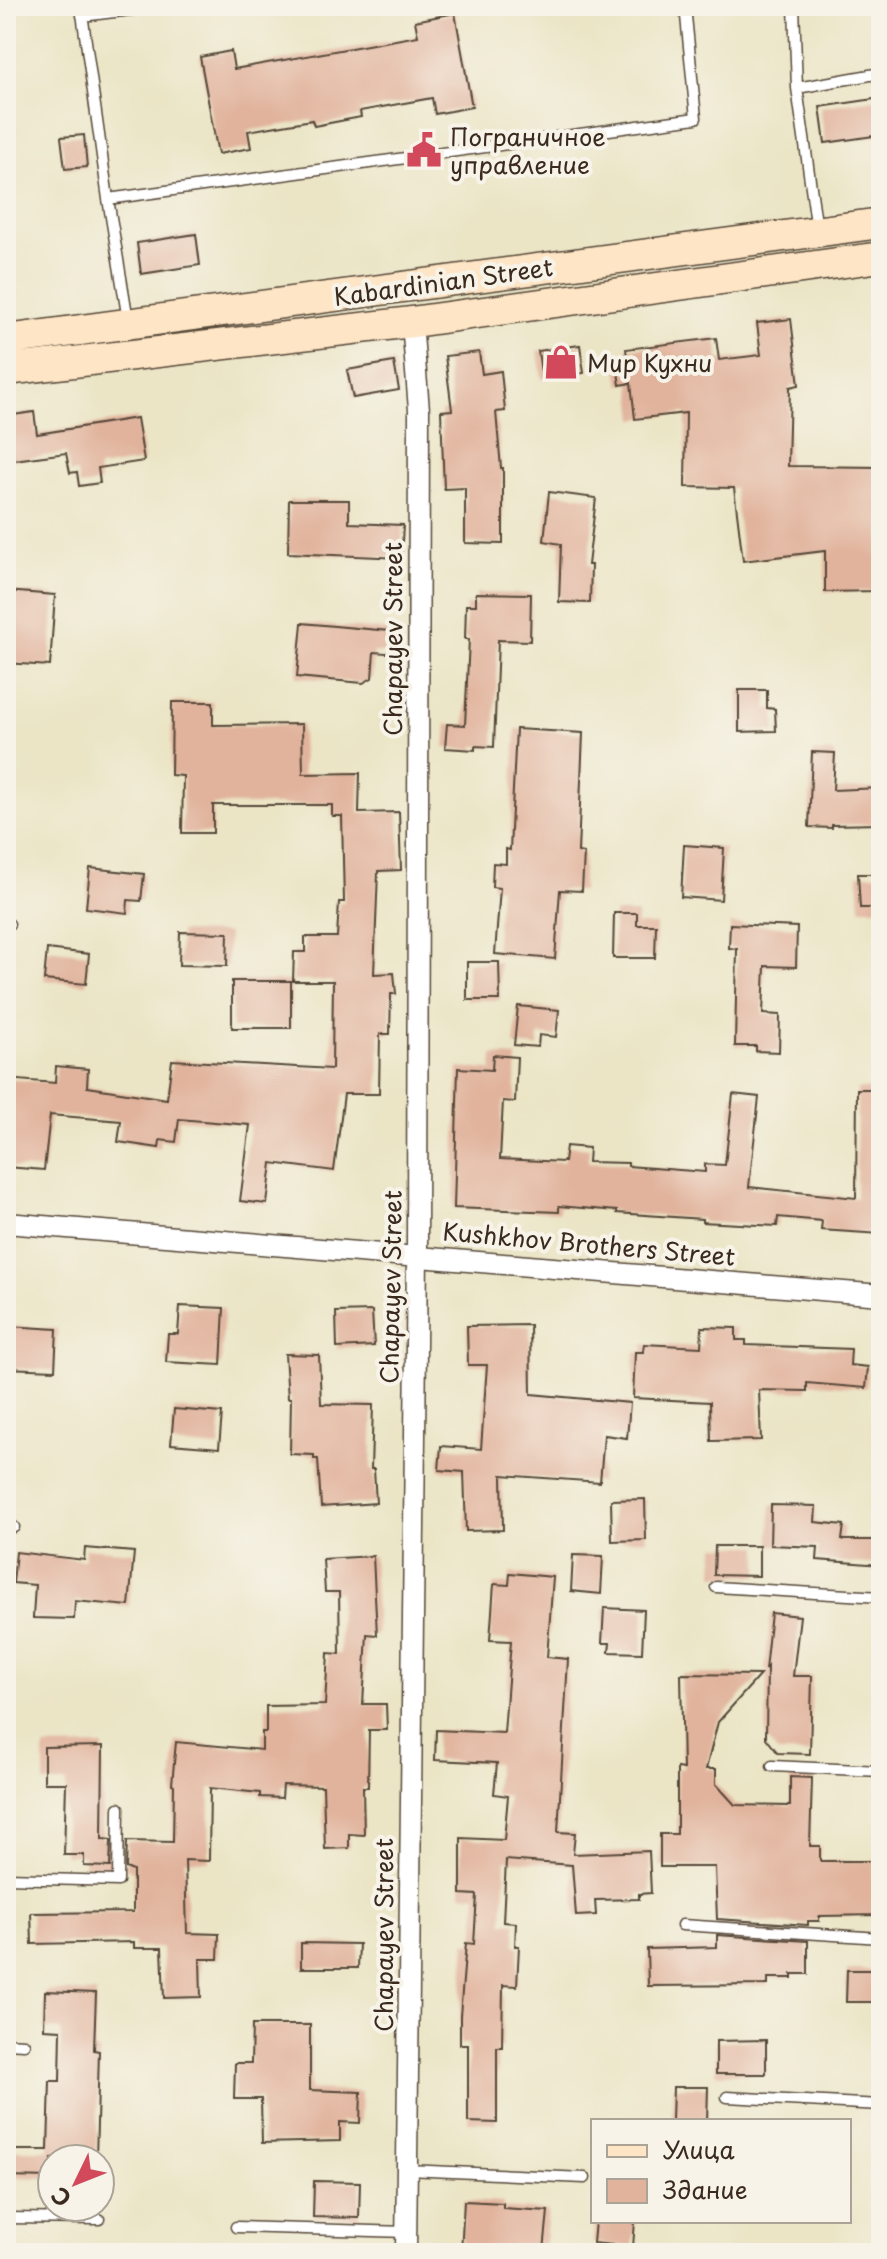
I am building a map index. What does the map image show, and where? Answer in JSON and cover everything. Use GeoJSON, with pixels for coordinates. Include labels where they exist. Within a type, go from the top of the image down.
{"type":"FeatureCollection","features":[{"type":"Feature","properties":{"kind":"main road","name":"Kabardinian Street"},"geometry":{"type":"LineString","coordinates":[[6,340],[881,223]]}},
{"type":"Feature","properties":{"kind":"main road","name":"Kabardinian Street"},"geometry":{"type":"LineString","coordinates":[[6,370],[412,322],[881,257]]}},
{"type":"Feature","properties":{"kind":"street","name":"Chapayev Street"},"geometry":{"type":"LineString","coordinates":[[406,2253],[417,1254],[419,410],[412,322]]}},
{"type":"Feature","properties":{"kind":"street","name":"Kushkhov Brothers Street"},"geometry":{"type":"LineString","coordinates":[[6,1223],[417,1254],[881,1295]]}},
{"type":"Feature","properties":{"kind":"lane"},"geometry":{"type":"LineString","coordinates":[[129,325],[82,11],[163,6]]}},
{"type":"Feature","properties":{"kind":"lane"},"geometry":{"type":"LineString","coordinates":[[108,199],[696,118],[685,6]]}},
{"type":"Feature","properties":{"kind":"lane"},"geometry":{"type":"LineString","coordinates":[[794,6],[797,88],[817,232]]}},
{"type":"Feature","properties":{"kind":"lane"},"geometry":{"type":"LineString","coordinates":[[797,88],[881,73]]}},
{"type":"Feature","properties":{"kind":"lane"},"geometry":{"type":"LineString","coordinates":[[716,1587],[881,1597]]}},
{"type":"Feature","properties":{"kind":"lane"},"geometry":{"type":"LineString","coordinates":[[772,1766],[881,1771]]}},
{"type":"Feature","properties":{"kind":"lane"},"geometry":{"type":"LineString","coordinates":[[6,1878],[118,1881],[119,1808]]}},
{"type":"Feature","properties":{"kind":"lane"},"geometry":{"type":"LineString","coordinates":[[682,1925],[881,1938]]}},
{"type":"Feature","properties":{"kind":"lane"},"geometry":{"type":"LineString","coordinates":[[6,2043],[24,2044]]}},
{"type":"Feature","properties":{"kind":"lane"},"geometry":{"type":"LineString","coordinates":[[727,2097],[881,2105]]}},
{"type":"Feature","properties":{"kind":"lane"},"geometry":{"type":"LineString","coordinates":[[407,2170],[585,2178]]}},
{"type":"Feature","properties":{"kind":"lane"},"geometry":{"type":"LineString","coordinates":[[6,2218],[36,2218]]}},
{"type":"Feature","properties":{"kind":"lane"},"geometry":{"type":"LineString","coordinates":[[236,2227],[407,2232]]}},
{"type":"Feature","properties":{"kind":"building"},"geometry":{"type":"Polygon","coordinates":[[[455,13],[472,107],[435,114],[432,98],[360,111],[361,117],[314,126],[312,120],[248,131],[251,148],[218,154],[200,57],[231,51],[234,69],[418,36],[415,21],[455,13]]]}},
{"type":"Feature","properties":{"kind":"building"},"geometry":{"type":"Polygon","coordinates":[[[881,98],[881,135],[825,143],[820,107],[881,98]]]}},
{"type":"Feature","properties":{"kind":"building"},"geometry":{"type":"Polygon","coordinates":[[[84,135],[87,167],[65,169],[61,137],[84,135]]]}},
{"type":"Feature","properties":{"kind":"building"},"geometry":{"type":"Polygon","coordinates":[[[196,234],[200,265],[141,274],[137,243],[196,234]]]}},
{"type":"Feature","properties":{"kind":"building"},"geometry":{"type":"Polygon","coordinates":[[[791,319],[799,385],[790,387],[788,466],[881,467],[881,577],[877,577],[877,591],[825,592],[825,551],[743,561],[734,488],[685,487],[686,413],[635,419],[631,383],[620,385],[616,359],[627,357],[626,349],[716,338],[719,360],[761,355],[757,323],[791,319]]]}},
{"type":"Feature","properties":{"kind":"building"},"geometry":{"type":"Polygon","coordinates":[[[580,345],[584,373],[542,379],[538,351],[580,345]]]}},
{"type":"Feature","properties":{"kind":"building"},"geometry":{"type":"Polygon","coordinates":[[[479,352],[482,374],[501,371],[505,411],[496,412],[503,468],[503,544],[465,543],[465,488],[444,489],[441,411],[452,410],[445,356],[479,352]]]}},
{"type":"Feature","properties":{"kind":"building"},"geometry":{"type":"Polygon","coordinates":[[[394,362],[399,390],[353,398],[347,370],[394,362]]]}},
{"type":"Feature","properties":{"kind":"building"},"geometry":{"type":"Polygon","coordinates":[[[34,412],[37,434],[137,418],[144,461],[98,468],[100,483],[79,486],[77,472],[70,473],[66,453],[6,461],[6,416],[34,412]]]}},
{"type":"Feature","properties":{"kind":"building"},"geometry":{"type":"Polygon","coordinates":[[[549,492],[596,498],[588,565],[591,565],[590,603],[559,602],[561,544],[544,541],[549,492]]]}},
{"type":"Feature","properties":{"kind":"building"},"geometry":{"type":"Polygon","coordinates":[[[289,500],[349,500],[349,523],[403,525],[401,558],[288,553],[289,500]]]}},
{"type":"Feature","properties":{"kind":"building"},"geometry":{"type":"Polygon","coordinates":[[[6,591],[55,595],[50,666],[6,663],[6,591]]]}},
{"type":"Feature","properties":{"kind":"building"},"geometry":{"type":"Polygon","coordinates":[[[476,593],[531,594],[530,641],[498,640],[494,747],[475,746],[475,750],[445,748],[447,724],[465,725],[469,639],[465,639],[466,605],[476,605],[476,593]]]}},
{"type":"Feature","properties":{"kind":"building"},"geometry":{"type":"Polygon","coordinates":[[[302,623],[400,632],[398,654],[374,652],[372,678],[363,683],[297,677],[302,623]]]}},
{"type":"Feature","properties":{"kind":"building"},"geometry":{"type":"Polygon","coordinates":[[[739,690],[767,690],[767,708],[775,709],[776,731],[739,732],[739,690]]]}},
{"type":"Feature","properties":{"kind":"building"},"geometry":{"type":"Polygon","coordinates":[[[172,702],[213,702],[213,725],[302,724],[303,774],[360,773],[359,813],[399,812],[401,870],[378,871],[374,974],[394,973],[396,994],[391,994],[390,1034],[380,1034],[379,1094],[344,1094],[334,1171],[272,1163],[267,1204],[240,1201],[250,1125],[179,1119],[176,1142],[160,1140],[159,1148],[118,1142],[121,1121],[50,1115],[44,1170],[6,1167],[6,1079],[55,1083],[56,1066],[88,1069],[87,1087],[167,1099],[172,1060],[332,1069],[333,981],[293,981],[294,952],[305,952],[305,937],[337,937],[339,902],[344,902],[342,816],[332,816],[332,805],[213,805],[213,833],[182,833],[183,776],[171,775],[172,702]]]}},
{"type":"Feature","properties":{"kind":"building"},"geometry":{"type":"Polygon","coordinates":[[[516,729],[583,733],[578,852],[584,853],[582,891],[560,890],[555,959],[495,954],[500,888],[492,887],[493,863],[506,864],[506,849],[510,850],[516,729]]]}},
{"type":"Feature","properties":{"kind":"building"},"geometry":{"type":"Polygon","coordinates":[[[812,752],[835,753],[833,790],[881,788],[881,824],[809,827],[812,752]]]}},
{"type":"Feature","properties":{"kind":"building"},"geometry":{"type":"Polygon","coordinates":[[[684,845],[724,848],[721,900],[681,897],[684,845]]]}},
{"type":"Feature","properties":{"kind":"building"},"geometry":{"type":"Polygon","coordinates":[[[90,868],[144,874],[141,901],[128,900],[127,913],[86,908],[90,868]]]}},
{"type":"Feature","properties":{"kind":"building"},"geometry":{"type":"Polygon","coordinates":[[[858,874],[881,874],[881,908],[860,908],[858,874]]]}},
{"type":"Feature","properties":{"kind":"building"},"geometry":{"type":"Polygon","coordinates":[[[614,913],[637,913],[637,925],[656,925],[655,958],[613,958],[614,913]]]}},
{"type":"Feature","properties":{"kind":"building"},"geometry":{"type":"Polygon","coordinates":[[[730,924],[797,927],[796,967],[765,966],[763,1014],[780,1015],[779,1052],[756,1051],[756,1046],[735,1046],[737,949],[729,948],[730,924]]]}},
{"type":"Feature","properties":{"kind":"building"},"geometry":{"type":"Polygon","coordinates":[[[180,932],[228,933],[227,966],[179,965],[180,932]]]}},
{"type":"Feature","properties":{"kind":"building"},"geometry":{"type":"Polygon","coordinates":[[[47,949],[89,954],[86,984],[44,980],[47,949]]]}},
{"type":"Feature","properties":{"kind":"building"},"geometry":{"type":"Polygon","coordinates":[[[467,962],[499,962],[500,1000],[467,1000],[467,962]]]}},
{"type":"Feature","properties":{"kind":"building"},"geometry":{"type":"Polygon","coordinates":[[[232,981],[291,981],[291,1028],[232,1028],[232,981]]]}},
{"type":"Feature","properties":{"kind":"building"},"geometry":{"type":"Polygon","coordinates":[[[518,1006],[559,1010],[556,1037],[539,1035],[538,1047],[514,1045],[518,1006]]]}},
{"type":"Feature","properties":{"kind":"building"},"geometry":{"type":"Polygon","coordinates":[[[493,1055],[517,1057],[515,1102],[503,1101],[500,1159],[564,1162],[566,1146],[589,1148],[588,1162],[628,1163],[628,1166],[705,1172],[705,1164],[725,1165],[733,1094],[759,1097],[749,1187],[856,1198],[857,1089],[881,1089],[881,1234],[821,1230],[822,1221],[778,1217],[777,1226],[702,1222],[702,1219],[559,1206],[559,1212],[454,1208],[458,1068],[492,1070],[493,1055]]]}},
{"type":"Feature","properties":{"kind":"building"},"geometry":{"type":"Polygon","coordinates":[[[180,1306],[224,1308],[221,1365],[166,1362],[168,1334],[178,1334],[180,1306]]]}},
{"type":"Feature","properties":{"kind":"building"},"geometry":{"type":"Polygon","coordinates":[[[372,1311],[374,1346],[337,1348],[336,1312],[372,1311]]]}},
{"type":"Feature","properties":{"kind":"building"},"geometry":{"type":"Polygon","coordinates":[[[530,1325],[531,1394],[630,1403],[627,1438],[604,1435],[600,1482],[502,1475],[503,1530],[466,1531],[464,1472],[439,1470],[441,1446],[481,1449],[487,1365],[468,1365],[467,1326],[530,1325]]]}},
{"type":"Feature","properties":{"kind":"building"},"geometry":{"type":"Polygon","coordinates":[[[8,1326],[57,1329],[55,1370],[6,1368],[8,1326]]]}},
{"type":"Feature","properties":{"kind":"building"},"geometry":{"type":"Polygon","coordinates":[[[702,1327],[736,1328],[736,1340],[746,1340],[746,1345],[851,1349],[850,1365],[868,1367],[866,1388],[807,1383],[807,1391],[759,1390],[761,1440],[711,1441],[710,1402],[633,1398],[635,1352],[643,1352],[644,1344],[701,1347],[702,1327]]]}},
{"type":"Feature","properties":{"kind":"building"},"geometry":{"type":"Polygon","coordinates":[[[285,1354],[319,1355],[321,1404],[373,1405],[371,1469],[374,1469],[376,1503],[321,1507],[318,1459],[314,1459],[314,1455],[290,1454],[291,1398],[288,1398],[285,1354]]]}},
{"type":"Feature","properties":{"kind":"building"},"geometry":{"type":"Polygon","coordinates":[[[174,1409],[222,1413],[219,1448],[171,1444],[174,1409]]]}},
{"type":"Feature","properties":{"kind":"building"},"geometry":{"type":"Polygon","coordinates":[[[645,1499],[646,1540],[612,1541],[611,1500],[645,1499]]]}},
{"type":"Feature","properties":{"kind":"building"},"geometry":{"type":"Polygon","coordinates":[[[771,1505],[816,1506],[815,1522],[844,1525],[842,1540],[881,1540],[881,1565],[817,1560],[818,1547],[770,1545],[771,1505]]]}},
{"type":"Feature","properties":{"kind":"building"},"geometry":{"type":"Polygon","coordinates":[[[715,1546],[759,1546],[759,1576],[714,1575],[715,1546]]]}},
{"type":"Feature","properties":{"kind":"building"},"geometry":{"type":"Polygon","coordinates":[[[85,1548],[134,1552],[129,1606],[75,1601],[74,1619],[33,1618],[35,1585],[13,1583],[16,1552],[84,1560],[85,1548]]]}},
{"type":"Feature","properties":{"kind":"building"},"geometry":{"type":"Polygon","coordinates":[[[573,1555],[603,1556],[601,1594],[571,1591],[573,1555]]]}},
{"type":"Feature","properties":{"kind":"building"},"geometry":{"type":"Polygon","coordinates":[[[373,1556],[377,1635],[367,1634],[363,1704],[386,1704],[387,1730],[369,1730],[368,1787],[363,1787],[364,1835],[349,1834],[349,1848],[325,1849],[323,1786],[283,1785],[282,1798],[210,1788],[209,1861],[185,1860],[187,1933],[219,1934],[218,1959],[200,1959],[201,1997],[164,1998],[162,1948],[134,1948],[134,1942],[32,1944],[31,1913],[133,1912],[133,1871],[126,1868],[127,1841],[173,1842],[172,1784],[176,1742],[262,1750],[266,1706],[325,1705],[328,1653],[340,1654],[339,1592],[325,1592],[323,1559],[373,1556]]]}},
{"type":"Feature","properties":{"kind":"building"},"geometry":{"type":"Polygon","coordinates":[[[510,1573],[553,1577],[547,1657],[568,1659],[558,1832],[575,1833],[573,1854],[649,1851],[651,1893],[639,1894],[639,1899],[595,1900],[596,1915],[576,1916],[572,1865],[506,1860],[503,1922],[516,1923],[515,1946],[519,1946],[517,1986],[503,1985],[502,2047],[497,2047],[497,2123],[468,2122],[468,2044],[460,2044],[460,2016],[466,1943],[474,1944],[477,1895],[461,1894],[461,1838],[504,1840],[508,1796],[494,1794],[497,1763],[435,1760],[436,1730],[504,1733],[511,1641],[490,1640],[494,1584],[509,1585],[510,1573]]]}},
{"type":"Feature","properties":{"kind":"building"},"geometry":{"type":"Polygon","coordinates":[[[604,1608],[644,1610],[642,1653],[609,1652],[610,1643],[602,1643],[604,1608]]]}},
{"type":"Feature","properties":{"kind":"building"},"geometry":{"type":"Polygon","coordinates":[[[771,1613],[800,1616],[793,1676],[812,1676],[810,1754],[778,1753],[766,1738],[767,1667],[765,1670],[771,1613]]]}},
{"type":"Feature","properties":{"kind":"building"},"geometry":{"type":"Polygon","coordinates":[[[681,1674],[760,1675],[718,1722],[706,1769],[716,1769],[716,1784],[735,1805],[790,1806],[790,1777],[812,1778],[810,1846],[820,1846],[820,1861],[881,1861],[881,1915],[819,1916],[819,1921],[808,1921],[808,1925],[717,1919],[715,1867],[660,1867],[660,1834],[677,1834],[677,1768],[683,1769],[681,1674]]]}},
{"type":"Feature","properties":{"kind":"building"},"geometry":{"type":"Polygon","coordinates":[[[103,1746],[102,1839],[111,1840],[110,1867],[84,1866],[84,1855],[64,1855],[66,1783],[44,1783],[44,1747],[103,1746]]]}},
{"type":"Feature","properties":{"kind":"building"},"geometry":{"type":"Polygon","coordinates":[[[717,1935],[808,1941],[808,1974],[768,1978],[768,1985],[648,1986],[647,1949],[717,1947],[717,1935]]]}},
{"type":"Feature","properties":{"kind":"building"},"geometry":{"type":"Polygon","coordinates":[[[301,1943],[359,1944],[358,1968],[301,1968],[301,1943]]]}},
{"type":"Feature","properties":{"kind":"building"},"geometry":{"type":"Polygon","coordinates":[[[847,1970],[881,1970],[881,2002],[846,2002],[847,1970]]]}},
{"type":"Feature","properties":{"kind":"building"},"geometry":{"type":"Polygon","coordinates":[[[45,1991],[96,1993],[94,2050],[99,2051],[96,2143],[48,2143],[50,2081],[60,2081],[61,2030],[44,2029],[45,1991]]]}},
{"type":"Feature","properties":{"kind":"building"},"geometry":{"type":"Polygon","coordinates":[[[252,2025],[310,2025],[310,2090],[361,2092],[360,2123],[340,2122],[340,2141],[262,2143],[261,2099],[234,2099],[235,2063],[251,2063],[252,2025]]]}},
{"type":"Feature","properties":{"kind":"building"},"geometry":{"type":"Polygon","coordinates":[[[766,2040],[766,2074],[716,2074],[716,2041],[766,2040]]]}},
{"type":"Feature","properties":{"kind":"building"},"geometry":{"type":"Polygon","coordinates":[[[673,2087],[708,2087],[707,2119],[672,2119],[673,2087]]]}},
{"type":"Feature","properties":{"kind":"building"},"geometry":{"type":"Polygon","coordinates":[[[6,2150],[36,2150],[36,2178],[6,2177],[6,2150]]]}},
{"type":"Feature","properties":{"kind":"building"},"geometry":{"type":"Polygon","coordinates":[[[314,2181],[360,2182],[359,2218],[313,2217],[314,2181]]]}},
{"type":"Feature","properties":{"kind":"building"},"geometry":{"type":"Polygon","coordinates":[[[464,2201],[503,2203],[503,2208],[548,2211],[544,2251],[505,2248],[504,2253],[461,2253],[464,2201]]]}},
{"type":"Feature","properties":{"kind":"building"},"geometry":{"type":"Polygon","coordinates":[[[595,2223],[635,2223],[633,2247],[593,2243],[595,2223]]]}},
{"type":"Feature","properties":{"kind":"place","name":"Пограничное управление"},"geometry":{"type":"Point","coordinates":[424,150]}},
{"type":"Feature","properties":{"kind":"place","name":"Мир Кухни"},"geometry":{"type":"Point","coordinates":[561,362]}}]}
